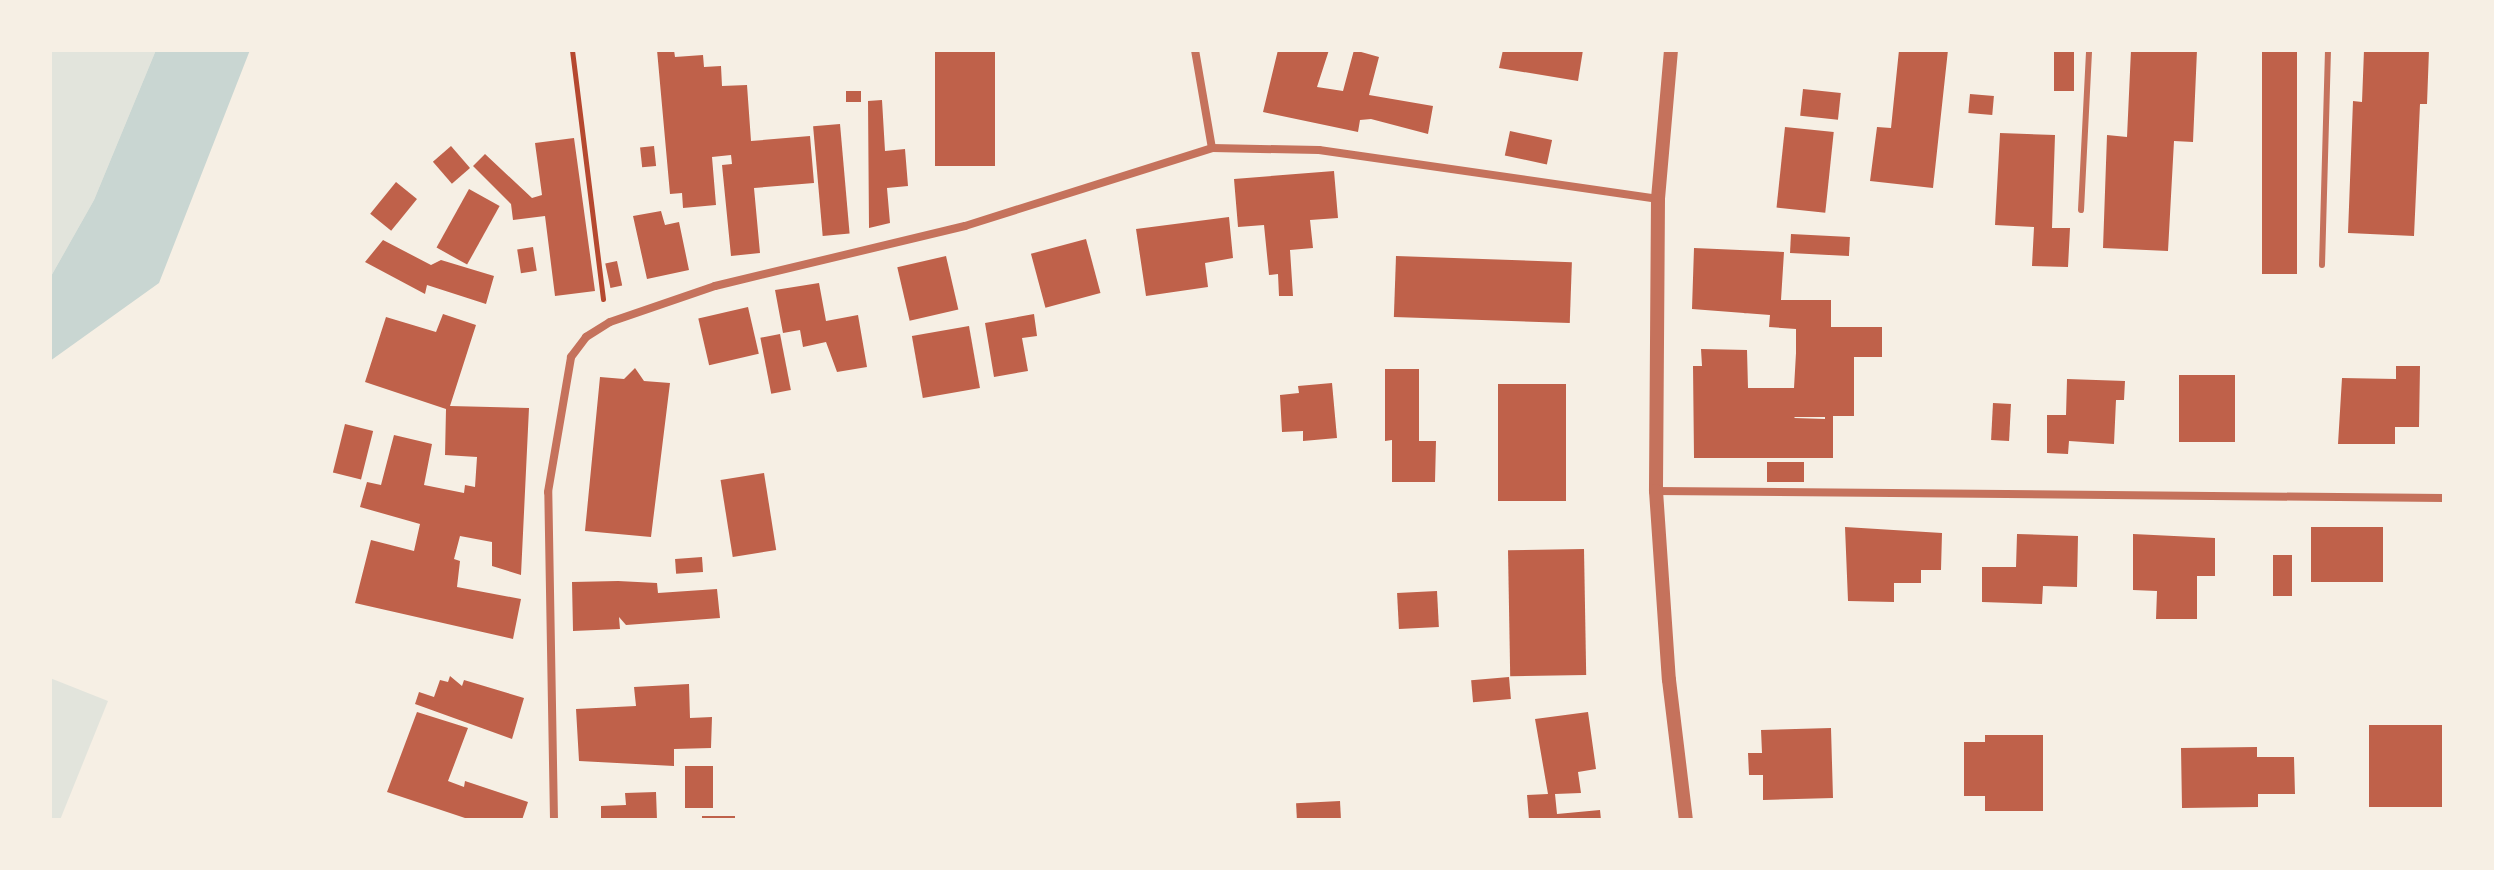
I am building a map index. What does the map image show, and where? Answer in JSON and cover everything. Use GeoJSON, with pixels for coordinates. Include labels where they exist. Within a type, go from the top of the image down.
{"type":"FeatureCollection","features":[{"type":"Feature","properties":{"kind":"street"},"geometry":{"type":"LineString","coordinates":[[1195,50],[1212,148]]}},
{"type":"Feature","properties":{"kind":"street"},"geometry":{"type":"LineString","coordinates":[[1671,50],[1658,199],[1656,491],[1667,653],[1686,820]]}},
{"type":"Feature","properties":{"kind":"street"},"geometry":{"type":"LineString","coordinates":[[554,820],[548,492],[571,357],[586,337],[610,322],[715,286],[965,226],[1212,148],[1319,150],[1658,199]]}},
{"type":"Feature","properties":{"kind":"street"},"geometry":{"type":"LineString","coordinates":[[1656,491],[2444,498]]}},
{"type":"Feature","properties":{"kind":"lane"},"geometry":{"type":"LineString","coordinates":[[2081,210],[2089,50]]}},
{"type":"Feature","properties":{"kind":"lane"},"geometry":{"type":"LineString","coordinates":[[2322,265],[2328,50]]}},
{"type":"Feature","properties":{"kind":"path"},"geometry":{"type":"LineString","coordinates":[[572,50],[600,288],[610,322]]}},
{"type":"Feature","properties":{"kind":"shaded area"},"geometry":{"type":"Polygon","coordinates":[[[50,50],[156,50],[94,200],[50,278],[50,50]]]}},
{"type":"Feature","properties":{"kind":"shaded area"},"geometry":{"type":"Polygon","coordinates":[[[156,50],[250,50],[159,283],[50,361],[50,278],[94,200],[156,50]]]}},
{"type":"Feature","properties":{"kind":"shaded area"},"geometry":{"type":"Polygon","coordinates":[[[50,678],[108,701],[60,820],[50,820],[50,678]]]}},
{"type":"Feature","properties":{"kind":"building"},"geometry":{"type":"Polygon","coordinates":[[[657,50],[674,50],[675,57],[703,55],[704,67],[721,66],[722,86],[747,85],[751,141],[810,136],[814,183],[754,188],[760,253],[731,256],[722,165],[732,164],[731,155],[712,157],[716,205],[683,208],[682,193],[670,194],[657,50]]]}},
{"type":"Feature","properties":{"kind":"building"},"geometry":{"type":"Polygon","coordinates":[[[935,50],[995,50],[995,166],[935,166],[935,50]]]}},
{"type":"Feature","properties":{"kind":"building"},"geometry":{"type":"Polygon","coordinates":[[[1278,50],[1329,50],[1317,87],[1343,91],[1354,50],[1379,57],[1369,95],[1433,106],[1428,134],[1371,119],[1360,120],[1358,132],[1263,112],[1278,50]]]}},
{"type":"Feature","properties":{"kind":"building"},"geometry":{"type":"Polygon","coordinates":[[[1503,50],[1583,50],[1578,81],[1499,68],[1503,50]]]}},
{"type":"Feature","properties":{"kind":"building"},"geometry":{"type":"Polygon","coordinates":[[[1899,50],[1948,50],[1933,188],[1870,181],[1877,127],[1891,128],[1899,50]]]}},
{"type":"Feature","properties":{"kind":"building"},"geometry":{"type":"Polygon","coordinates":[[[2054,50],[2074,50],[2074,91],[2054,91],[2054,50]]]}},
{"type":"Feature","properties":{"kind":"building"},"geometry":{"type":"Polygon","coordinates":[[[2131,50],[2197,50],[2193,142],[2174,141],[2168,251],[2103,248],[2107,135],[2127,137],[2131,50]]]}},
{"type":"Feature","properties":{"kind":"building"},"geometry":{"type":"Polygon","coordinates":[[[2262,50],[2297,50],[2297,274],[2262,274],[2262,50]]]}},
{"type":"Feature","properties":{"kind":"building"},"geometry":{"type":"Polygon","coordinates":[[[2364,50],[2429,50],[2427,104],[2420,104],[2414,236],[2348,233],[2353,101],[2362,102],[2364,50]]]}},
{"type":"Feature","properties":{"kind":"building"},"geometry":{"type":"Polygon","coordinates":[[[1803,89],[1841,93],[1838,120],[1800,116],[1803,89]]]}},
{"type":"Feature","properties":{"kind":"building"},"geometry":{"type":"Polygon","coordinates":[[[846,91],[861,91],[861,102],[846,102],[846,91]]]}},
{"type":"Feature","properties":{"kind":"building"},"geometry":{"type":"Polygon","coordinates":[[[1970,94],[1994,96],[1992,115],[1968,113],[1970,94]]]}},
{"type":"Feature","properties":{"kind":"building"},"geometry":{"type":"Polygon","coordinates":[[[882,100],[885,151],[905,149],[908,186],[887,188],[890,223],[869,228],[868,101],[882,100]]]}},
{"type":"Feature","properties":{"kind":"building"},"geometry":{"type":"Polygon","coordinates":[[[840,124],[850,234],[823,236],[813,126],[840,124]]]}},
{"type":"Feature","properties":{"kind":"building"},"geometry":{"type":"Polygon","coordinates":[[[1785,127],[1834,132],[1825,213],[1777,208],[1785,127]]]}},
{"type":"Feature","properties":{"kind":"building"},"geometry":{"type":"Polygon","coordinates":[[[1510,131],[1552,140],[1547,164],[1505,155],[1510,131]]]}},
{"type":"Feature","properties":{"kind":"building"},"geometry":{"type":"Polygon","coordinates":[[[2000,133],[2055,135],[2052,228],[2070,228],[2068,267],[2032,266],[2034,227],[1995,225],[2000,133]]]}},
{"type":"Feature","properties":{"kind":"building"},"geometry":{"type":"Polygon","coordinates":[[[574,138],[595,291],[555,296],[545,216],[513,220],[511,204],[473,166],[485,154],[532,198],[542,195],[535,143],[574,138]]]}},
{"type":"Feature","properties":{"kind":"building"},"geometry":{"type":"Polygon","coordinates":[[[451,146],[470,168],[452,184],[433,162],[451,146]]]}},
{"type":"Feature","properties":{"kind":"building"},"geometry":{"type":"Polygon","coordinates":[[[654,146],[656,166],[642,167],[640,147],[654,146]]]}},
{"type":"Feature","properties":{"kind":"building"},"geometry":{"type":"Polygon","coordinates":[[[1334,171],[1338,218],[1310,220],[1313,248],[1290,250],[1293,296],[1279,296],[1278,274],[1269,275],[1264,225],[1238,227],[1234,179],[1334,171]]]}},
{"type":"Feature","properties":{"kind":"building"},"geometry":{"type":"Polygon","coordinates":[[[396,182],[417,199],[391,231],[370,214],[396,182]]]}},
{"type":"Feature","properties":{"kind":"building"},"geometry":{"type":"Polygon","coordinates":[[[469,189],[500,206],[467,265],[437,248],[469,189]]]}},
{"type":"Feature","properties":{"kind":"building"},"geometry":{"type":"Polygon","coordinates":[[[661,211],[665,225],[679,222],[689,270],[647,279],[633,216],[661,211]]]}},
{"type":"Feature","properties":{"kind":"building"},"geometry":{"type":"Polygon","coordinates":[[[1229,217],[1233,258],[1205,263],[1208,287],[1146,296],[1136,229],[1229,217]]]}},
{"type":"Feature","properties":{"kind":"building"},"geometry":{"type":"Polygon","coordinates":[[[1791,234],[1850,237],[1849,256],[1790,253],[1791,234]]]}},
{"type":"Feature","properties":{"kind":"building"},"geometry":{"type":"Polygon","coordinates":[[[1086,239],[1100,293],[1045,308],[1031,254],[1086,239]]]}},
{"type":"Feature","properties":{"kind":"building"},"geometry":{"type":"Polygon","coordinates":[[[383,240],[431,265],[441,260],[494,276],[486,304],[427,285],[425,294],[365,262],[383,240]]]}},
{"type":"Feature","properties":{"kind":"building"},"geometry":{"type":"Polygon","coordinates":[[[533,247],[537,271],[521,273],[517,250],[533,247]]]}},
{"type":"Feature","properties":{"kind":"building"},"geometry":{"type":"Polygon","coordinates":[[[1694,248],[1784,252],[1781,300],[1831,300],[1831,327],[1882,327],[1882,357],[1854,357],[1854,416],[1833,416],[1833,458],[1694,458],[1693,366],[1702,366],[1701,349],[1747,350],[1748,388],[1794,388],[1796,329],[1769,327],[1770,315],[1692,309],[1694,248]],[[1825,417],[1794,418],[1825,419],[1825,417]]]}},
{"type":"Feature","properties":{"kind":"building"},"geometry":{"type":"Polygon","coordinates":[[[946,256],[958,310],[910,321],[897,267],[946,256]]]}},
{"type":"Feature","properties":{"kind":"building"},"geometry":{"type":"Polygon","coordinates":[[[1396,256],[1572,262],[1570,323],[1394,317],[1396,256]]]}},
{"type":"Feature","properties":{"kind":"building"},"geometry":{"type":"Polygon","coordinates":[[[617,261],[622,285],[610,288],[605,263],[617,261]]]}},
{"type":"Feature","properties":{"kind":"building"},"geometry":{"type":"Polygon","coordinates":[[[819,283],[826,321],[858,315],[867,367],[837,372],[826,342],[803,347],[800,330],[783,333],[775,290],[819,283]]]}},
{"type":"Feature","properties":{"kind":"building"},"geometry":{"type":"Polygon","coordinates":[[[748,307],[759,354],[709,365],[698,318],[748,307]]]}},
{"type":"Feature","properties":{"kind":"building"},"geometry":{"type":"Polygon","coordinates":[[[443,314],[476,325],[450,406],[529,408],[521,575],[492,566],[492,542],[460,536],[454,559],[460,561],[457,587],[521,599],[513,639],[355,603],[371,540],[414,551],[420,524],[360,507],[367,482],[381,485],[394,435],[432,444],[424,485],[464,493],[465,485],[475,487],[477,457],[445,455],[446,409],[365,382],[386,317],[436,332],[443,314]]]}},
{"type":"Feature","properties":{"kind":"building"},"geometry":{"type":"Polygon","coordinates":[[[1034,314],[1037,336],[1022,338],[1028,371],[994,377],[985,323],[1034,314]]]}},
{"type":"Feature","properties":{"kind":"building"},"geometry":{"type":"Polygon","coordinates":[[[969,326],[980,388],[923,398],[912,336],[969,326]]]}},
{"type":"Feature","properties":{"kind":"building"},"geometry":{"type":"Polygon","coordinates":[[[780,334],[791,390],[771,394],[760,338],[780,334]]]}},
{"type":"Feature","properties":{"kind":"building"},"geometry":{"type":"Polygon","coordinates":[[[2396,366],[2420,366],[2419,427],[2395,427],[2395,444],[2338,444],[2342,378],[2396,379],[2396,366]]]}},
{"type":"Feature","properties":{"kind":"building"},"geometry":{"type":"Polygon","coordinates":[[[635,368],[644,381],[670,383],[651,537],[585,531],[600,377],[624,379],[635,368]]]}},
{"type":"Feature","properties":{"kind":"building"},"geometry":{"type":"Polygon","coordinates":[[[1385,369],[1419,369],[1419,441],[1436,441],[1435,482],[1392,482],[1392,440],[1385,441],[1385,369]]]}},
{"type":"Feature","properties":{"kind":"building"},"geometry":{"type":"Polygon","coordinates":[[[2179,375],[2235,375],[2235,442],[2179,442],[2179,375]]]}},
{"type":"Feature","properties":{"kind":"building"},"geometry":{"type":"Polygon","coordinates":[[[2067,379],[2125,381],[2124,400],[2116,400],[2114,444],[2069,441],[2068,454],[2047,453],[2047,415],[2066,415],[2067,379]]]}},
{"type":"Feature","properties":{"kind":"building"},"geometry":{"type":"Polygon","coordinates":[[[1332,383],[1337,438],[1303,441],[1303,431],[1282,432],[1280,395],[1299,393],[1298,386],[1332,383]]]}},
{"type":"Feature","properties":{"kind":"building"},"geometry":{"type":"Polygon","coordinates":[[[1498,384],[1566,384],[1566,501],[1498,501],[1498,384]]]}},
{"type":"Feature","properties":{"kind":"building"},"geometry":{"type":"Polygon","coordinates":[[[1993,403],[2011,404],[2009,441],[1991,440],[1993,403]]]}},
{"type":"Feature","properties":{"kind":"building"},"geometry":{"type":"Polygon","coordinates":[[[345,424],[373,431],[361,480],[333,473],[345,424]]]}},
{"type":"Feature","properties":{"kind":"building"},"geometry":{"type":"Polygon","coordinates":[[[1767,462],[1804,462],[1804,482],[1767,482],[1767,462]]]}},
{"type":"Feature","properties":{"kind":"building"},"geometry":{"type":"Polygon","coordinates":[[[764,473],[776,550],[733,557],[721,480],[764,473]]]}},
{"type":"Feature","properties":{"kind":"building"},"geometry":{"type":"Polygon","coordinates":[[[1845,527],[1942,533],[1941,570],[1921,570],[1921,583],[1894,583],[1894,602],[1848,601],[1845,527]]]}},
{"type":"Feature","properties":{"kind":"building"},"geometry":{"type":"Polygon","coordinates":[[[2311,527],[2383,527],[2383,582],[2311,582],[2311,527]]]}},
{"type":"Feature","properties":{"kind":"building"},"geometry":{"type":"Polygon","coordinates":[[[2017,534],[2078,536],[2077,587],[2043,586],[2042,604],[1982,602],[1982,567],[2016,567],[2017,534]]]}},
{"type":"Feature","properties":{"kind":"building"},"geometry":{"type":"Polygon","coordinates":[[[2133,534],[2215,538],[2215,576],[2197,576],[2197,619],[2156,619],[2157,591],[2133,590],[2133,534]]]}},
{"type":"Feature","properties":{"kind":"building"},"geometry":{"type":"Polygon","coordinates":[[[1584,549],[1586,675],[1510,676],[1508,550],[1584,549]]]}},
{"type":"Feature","properties":{"kind":"building"},"geometry":{"type":"Polygon","coordinates":[[[2273,555],[2292,555],[2292,596],[2273,596],[2273,555]]]}},
{"type":"Feature","properties":{"kind":"building"},"geometry":{"type":"Polygon","coordinates":[[[702,557],[703,572],[676,574],[675,559],[702,557]]]}},
{"type":"Feature","properties":{"kind":"building"},"geometry":{"type":"Polygon","coordinates":[[[572,582],[657,583],[658,593],[717,589],[720,618],[626,625],[619,617],[620,629],[573,631],[572,582]]]}},
{"type":"Feature","properties":{"kind":"building"},"geometry":{"type":"Polygon","coordinates":[[[1437,591],[1439,627],[1399,629],[1397,593],[1437,591]]]}},
{"type":"Feature","properties":{"kind":"building"},"geometry":{"type":"Polygon","coordinates":[[[450,676],[462,686],[464,680],[524,698],[512,739],[415,704],[419,692],[434,697],[440,680],[448,682],[450,676]]]}},
{"type":"Feature","properties":{"kind":"building"},"geometry":{"type":"Polygon","coordinates":[[[1509,677],[1511,699],[1473,702],[1471,680],[1509,677]]]}},
{"type":"Feature","properties":{"kind":"building"},"geometry":{"type":"Polygon","coordinates":[[[689,684],[690,718],[712,717],[711,748],[674,749],[674,766],[579,761],[576,709],[636,706],[634,687],[689,684]]]}},
{"type":"Feature","properties":{"kind":"building"},"geometry":{"type":"Polygon","coordinates":[[[417,712],[468,728],[448,781],[464,787],[465,781],[528,802],[522,820],[471,820],[387,792],[417,712]]]}},
{"type":"Feature","properties":{"kind":"building"},"geometry":{"type":"Polygon","coordinates":[[[1588,712],[1596,769],[1578,772],[1581,793],[1555,794],[1557,814],[1600,810],[1601,820],[1529,820],[1527,795],[1548,794],[1535,719],[1588,712]]]}},
{"type":"Feature","properties":{"kind":"building"},"geometry":{"type":"Polygon","coordinates":[[[2369,725],[2444,725],[2444,807],[2369,807],[2369,725]]]}},
{"type":"Feature","properties":{"kind":"building"},"geometry":{"type":"Polygon","coordinates":[[[1831,728],[1833,798],[1763,800],[1763,775],[1749,775],[1748,753],[1762,753],[1761,730],[1831,728]]]}},
{"type":"Feature","properties":{"kind":"building"},"geometry":{"type":"Polygon","coordinates":[[[1985,735],[2043,735],[2043,811],[1985,811],[1985,796],[1964,796],[1964,742],[1985,742],[1985,735]]]}},
{"type":"Feature","properties":{"kind":"building"},"geometry":{"type":"Polygon","coordinates":[[[2257,747],[2257,757],[2294,757],[2295,794],[2258,794],[2258,807],[2182,808],[2181,748],[2257,747]]]}},
{"type":"Feature","properties":{"kind":"building"},"geometry":{"type":"Polygon","coordinates":[[[685,766],[713,766],[713,808],[685,808],[685,766]]]}},
{"type":"Feature","properties":{"kind":"building"},"geometry":{"type":"Polygon","coordinates":[[[656,792],[657,820],[601,820],[601,806],[626,805],[625,793],[656,792]]]}},
{"type":"Feature","properties":{"kind":"building"},"geometry":{"type":"Polygon","coordinates":[[[1340,801],[1341,820],[1297,820],[1296,803],[1340,801]]]}},
{"type":"Feature","properties":{"kind":"building"},"geometry":{"type":"Polygon","coordinates":[[[702,816],[735,816],[735,820],[702,820],[702,816]]]}}]}
